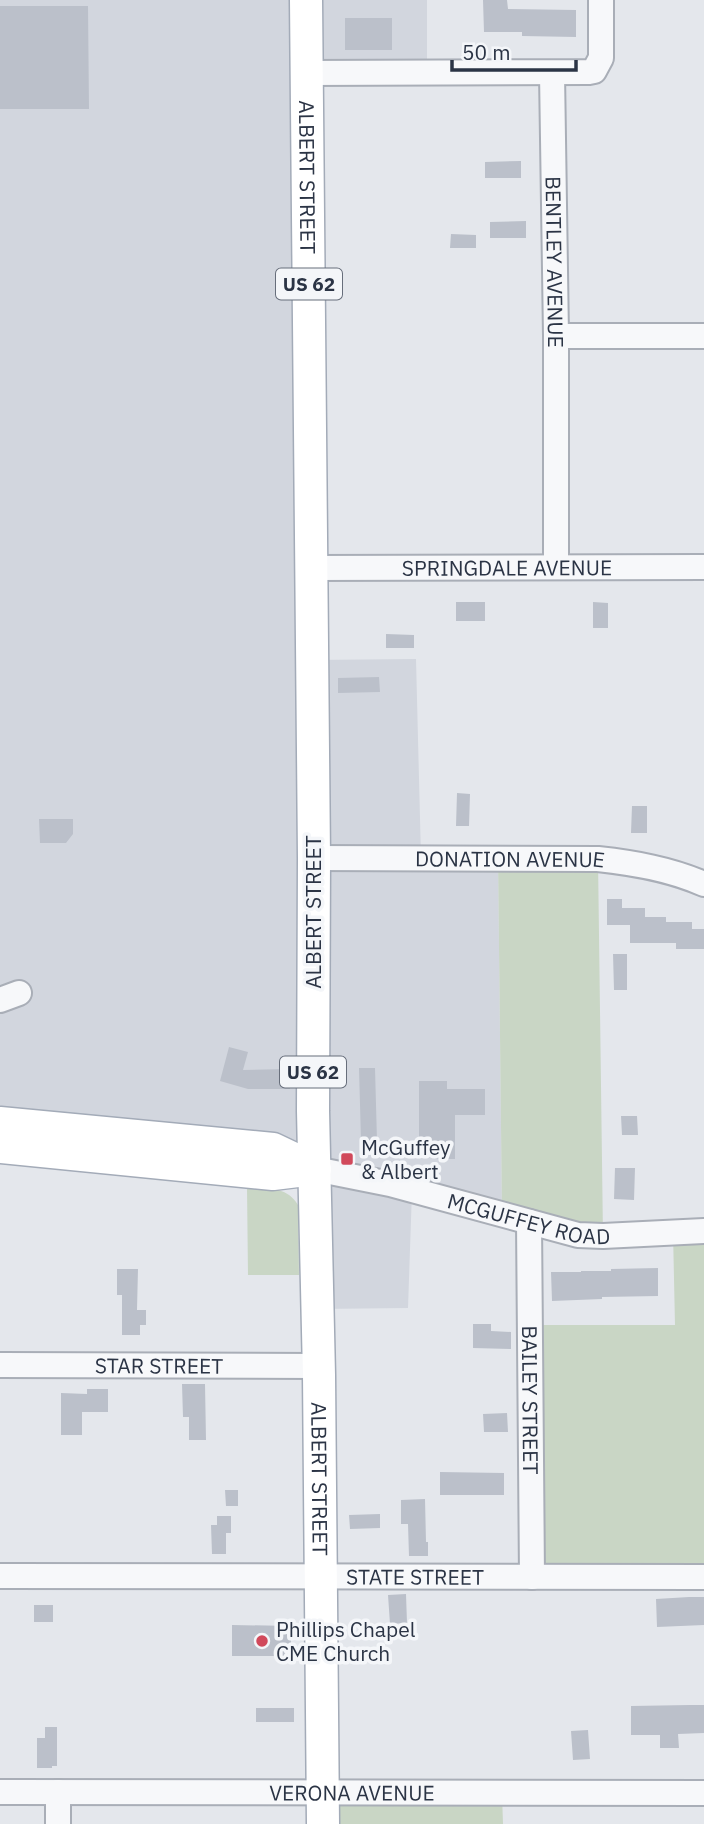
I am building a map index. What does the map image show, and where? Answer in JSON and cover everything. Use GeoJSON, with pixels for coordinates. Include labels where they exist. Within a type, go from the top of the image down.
{"type":"FeatureCollection","features":[{"type":"Feature","properties":{"kind":"main road","name":"ALBERT STREET"},"geometry":{"type":"LineString","coordinates":[[306,0],[314,858],[313,1111],[319,1366],[323,1824]]}},
{"type":"Feature","properties":{"kind":"main road","name":"MCGUFFEY ROAD"},"geometry":{"type":"LineString","coordinates":[[0,1124],[273,1149],[316,1169]]}},
{"type":"Feature","properties":{"kind":"main road","name":"MCGUFFEY ROAD"},"geometry":{"type":"LineString","coordinates":[[0,1147],[272,1174],[316,1169]]}},
{"type":"Feature","properties":{"kind":"street"},"geometry":{"type":"LineString","coordinates":[[307,73],[594,71],[600,62],[601,0]]}},
{"type":"Feature","properties":{"kind":"street","name":"BENTLEY AVENUE"},"geometry":{"type":"LineString","coordinates":[[552,73],[556,566]]}},
{"type":"Feature","properties":{"kind":"street"},"geometry":{"type":"LineString","coordinates":[[556,336],[704,336]]}},
{"type":"Feature","properties":{"kind":"street","name":"SPRINGDALE AVENUE"},"geometry":{"type":"LineString","coordinates":[[311,568],[704,567]]}},
{"type":"Feature","properties":{"kind":"street","name":"DONATION AVENUE"},"geometry":{"type":"LineString","coordinates":[[314,858],[598,859],[661,869],[704,884]]}},
{"type":"Feature","properties":{"kind":"street","name":"MCGUFFEY ROAD"},"geometry":{"type":"LineString","coordinates":[[316,1169],[390,1184],[578,1235],[704,1231]]}},
{"type":"Feature","properties":{"kind":"street","name":"BAILEY STREET"},"geometry":{"type":"LineString","coordinates":[[529,1222],[532,1577]]}},
{"type":"Feature","properties":{"kind":"street","name":"STAR STREET"},"geometry":{"type":"LineString","coordinates":[[0,1365],[319,1366]]}},
{"type":"Feature","properties":{"kind":"street","name":"STATE STREET"},"geometry":{"type":"LineString","coordinates":[[0,1576],[704,1577]]}},
{"type":"Feature","properties":{"kind":"street","name":"VERONA AVENUE"},"geometry":{"type":"LineString","coordinates":[[0,1792],[704,1793]]}},
{"type":"Feature","properties":{"kind":"street"},"geometry":{"type":"LineString","coordinates":[[58,1792],[58,1824]]}},
{"type":"Feature","properties":{"kind":"shaded area"},"geometry":{"type":"Polygon","coordinates":[[[0,0],[427,0],[427,73],[307,73],[312,660],[416,659],[421,858],[498,858],[502,1215],[412,1191],[408,1308],[318,1309],[315,1169],[0,1123],[0,0]]]}},
{"type":"Feature","properties":{"kind":"green space"},"geometry":{"type":"Polygon","coordinates":[[[498,858],[598,859],[603,1236],[502,1215],[498,858]]]}},
{"type":"Feature","properties":{"kind":"green space"},"geometry":{"type":"Polygon","coordinates":[[[247,1187],[282,1191],[298,1205],[299,1275],[248,1275],[247,1187]]]}},
{"type":"Feature","properties":{"kind":"green space"},"geometry":{"type":"Polygon","coordinates":[[[704,1231],[704,1577],[532,1577],[530,1325],[675,1325],[673,1232],[704,1231]]]}},
{"type":"Feature","properties":{"kind":"green space"},"geometry":{"type":"Polygon","coordinates":[[[322,1793],[502,1794],[503,1824],[323,1824],[322,1793]]]}},
{"type":"Feature","properties":{"kind":"building"},"geometry":{"type":"Polygon","coordinates":[[[483,0],[507,0],[508,9],[576,10],[576,37],[484,32],[483,0]]]}},
{"type":"Feature","properties":{"kind":"building"},"geometry":{"type":"Polygon","coordinates":[[[0,6],[88,6],[89,109],[0,109],[0,6]]]}},
{"type":"Feature","properties":{"kind":"building"},"geometry":{"type":"Polygon","coordinates":[[[345,18],[392,18],[392,50],[345,50],[345,18]]]}},
{"type":"Feature","properties":{"kind":"building"},"geometry":{"type":"Polygon","coordinates":[[[521,161],[521,178],[485,178],[485,162],[521,161]]]}},
{"type":"Feature","properties":{"kind":"building"},"geometry":{"type":"Polygon","coordinates":[[[526,221],[526,238],[490,238],[490,222],[526,221]]]}},
{"type":"Feature","properties":{"kind":"building"},"geometry":{"type":"Polygon","coordinates":[[[451,234],[476,235],[476,248],[450,248],[451,234]]]}},
{"type":"Feature","properties":{"kind":"building"},"geometry":{"type":"Polygon","coordinates":[[[456,602],[485,602],[485,621],[456,621],[456,602]]]}},
{"type":"Feature","properties":{"kind":"building"},"geometry":{"type":"Polygon","coordinates":[[[593,602],[608,603],[608,628],[593,628],[593,602]]]}},
{"type":"Feature","properties":{"kind":"building"},"geometry":{"type":"Polygon","coordinates":[[[386,634],[414,635],[414,648],[386,648],[386,634]]]}},
{"type":"Feature","properties":{"kind":"building"},"geometry":{"type":"Polygon","coordinates":[[[379,677],[380,692],[338,693],[338,678],[379,677]]]}},
{"type":"Feature","properties":{"kind":"building"},"geometry":{"type":"Polygon","coordinates":[[[457,793],[470,794],[469,826],[456,826],[457,793]]]}},
{"type":"Feature","properties":{"kind":"building"},"geometry":{"type":"Polygon","coordinates":[[[632,806],[647,806],[647,833],[631,833],[632,806]]]}},
{"type":"Feature","properties":{"kind":"building"},"geometry":{"type":"Polygon","coordinates":[[[39,819],[73,819],[73,834],[66,843],[40,843],[39,819]]]}},
{"type":"Feature","properties":{"kind":"building"},"geometry":{"type":"Polygon","coordinates":[[[607,899],[622,899],[622,908],[645,908],[645,917],[666,917],[666,922],[692,922],[692,929],[704,929],[704,949],[676,949],[676,943],[630,943],[630,925],[607,925],[607,899]]]}},
{"type":"Feature","properties":{"kind":"building"},"geometry":{"type":"Polygon","coordinates":[[[613,954],[627,954],[627,990],[614,990],[613,954]]]}},
{"type":"Feature","properties":{"kind":"building"},"geometry":{"type":"Polygon","coordinates":[[[229,1047],[248,1052],[243,1070],[290,1069],[290,1089],[248,1089],[220,1081],[229,1047]]]}},
{"type":"Feature","properties":{"kind":"building"},"geometry":{"type":"Polygon","coordinates":[[[359,1068],[375,1068],[377,1141],[361,1141],[359,1068]]]}},
{"type":"Feature","properties":{"kind":"building"},"geometry":{"type":"Polygon","coordinates":[[[419,1081],[447,1081],[447,1089],[485,1089],[485,1115],[455,1115],[455,1159],[439,1159],[419,1152],[419,1081]]]}},
{"type":"Feature","properties":{"kind":"building"},"geometry":{"type":"Polygon","coordinates":[[[621,1116],[637,1116],[638,1135],[622,1135],[621,1116]]]}},
{"type":"Feature","properties":{"kind":"building"},"geometry":{"type":"Polygon","coordinates":[[[615,1168],[635,1168],[634,1200],[614,1199],[615,1168]]]}},
{"type":"Feature","properties":{"kind":"building"},"geometry":{"type":"Polygon","coordinates":[[[658,1268],[658,1296],[552,1301],[551,1272],[658,1268]]]}},
{"type":"Feature","properties":{"kind":"building"},"geometry":{"type":"Polygon","coordinates":[[[117,1269],[138,1269],[137,1310],[146,1310],[146,1325],[140,1325],[140,1335],[122,1335],[122,1295],[117,1295],[117,1269]]]}},
{"type":"Feature","properties":{"kind":"building"},"geometry":{"type":"Polygon","coordinates":[[[473,1324],[491,1324],[491,1331],[511,1332],[511,1349],[473,1348],[473,1324]]]}},
{"type":"Feature","properties":{"kind":"building"},"geometry":{"type":"Polygon","coordinates":[[[182,1384],[205,1384],[206,1440],[189,1440],[189,1417],[183,1417],[182,1384]]]}},
{"type":"Feature","properties":{"kind":"building"},"geometry":{"type":"Polygon","coordinates":[[[87,1389],[108,1389],[108,1412],[82,1412],[82,1435],[61,1435],[61,1393],[87,1394],[87,1389]]]}},
{"type":"Feature","properties":{"kind":"building"},"geometry":{"type":"Polygon","coordinates":[[[507,1413],[508,1432],[484,1432],[483,1414],[507,1413]]]}},
{"type":"Feature","properties":{"kind":"building"},"geometry":{"type":"Polygon","coordinates":[[[440,1472],[504,1473],[504,1495],[440,1495],[440,1472]]]}},
{"type":"Feature","properties":{"kind":"building"},"geometry":{"type":"Polygon","coordinates":[[[225,1490],[238,1490],[238,1506],[226,1506],[225,1490]]]}},
{"type":"Feature","properties":{"kind":"building"},"geometry":{"type":"Polygon","coordinates":[[[425,1499],[428,1556],[409,1556],[408,1524],[401,1524],[401,1500],[425,1499]]]}},
{"type":"Feature","properties":{"kind":"building"},"geometry":{"type":"Polygon","coordinates":[[[380,1514],[380,1528],[350,1529],[349,1515],[380,1514]]]}},
{"type":"Feature","properties":{"kind":"building"},"geometry":{"type":"Polygon","coordinates":[[[217,1516],[231,1516],[231,1533],[226,1533],[226,1554],[212,1554],[211,1525],[217,1525],[217,1516]]]}},
{"type":"Feature","properties":{"kind":"building"},"geometry":{"type":"Polygon","coordinates":[[[406,1594],[407,1623],[390,1624],[388,1595],[406,1594]]]}},
{"type":"Feature","properties":{"kind":"building"},"geometry":{"type":"Polygon","coordinates":[[[704,1597],[704,1625],[657,1627],[656,1599],[704,1597]]]}},
{"type":"Feature","properties":{"kind":"building"},"geometry":{"type":"Polygon","coordinates":[[[34,1605],[53,1605],[53,1622],[34,1622],[34,1605]]]}},
{"type":"Feature","properties":{"kind":"building","name":"Phillips Chapel CME Church"},"geometry":{"type":"Polygon","coordinates":[[[232,1625],[291,1626],[291,1656],[232,1656],[232,1625]]]}},
{"type":"Feature","properties":{"kind":"building"},"geometry":{"type":"Polygon","coordinates":[[[704,1705],[704,1733],[678,1734],[679,1748],[660,1748],[660,1735],[631,1735],[631,1706],[704,1705]]]}},
{"type":"Feature","properties":{"kind":"building"},"geometry":{"type":"Polygon","coordinates":[[[256,1708],[294,1708],[294,1722],[256,1722],[256,1708]]]}},
{"type":"Feature","properties":{"kind":"building"},"geometry":{"type":"Polygon","coordinates":[[[45,1727],[57,1727],[57,1766],[37,1768],[37,1738],[45,1738],[45,1727]]]}},
{"type":"Feature","properties":{"kind":"building"},"geometry":{"type":"Polygon","coordinates":[[[588,1730],[590,1759],[573,1760],[571,1731],[588,1730]]]}},
{"type":"Feature","properties":{"kind":"place","name":"McGuffey & Albert"},"geometry":{"type":"Point","coordinates":[347,1159]}},
{"type":"Feature","properties":{"kind":"place","name":"Phillips Chapel CME Church"},"geometry":{"type":"Point","coordinates":[262,1641]}}]}
